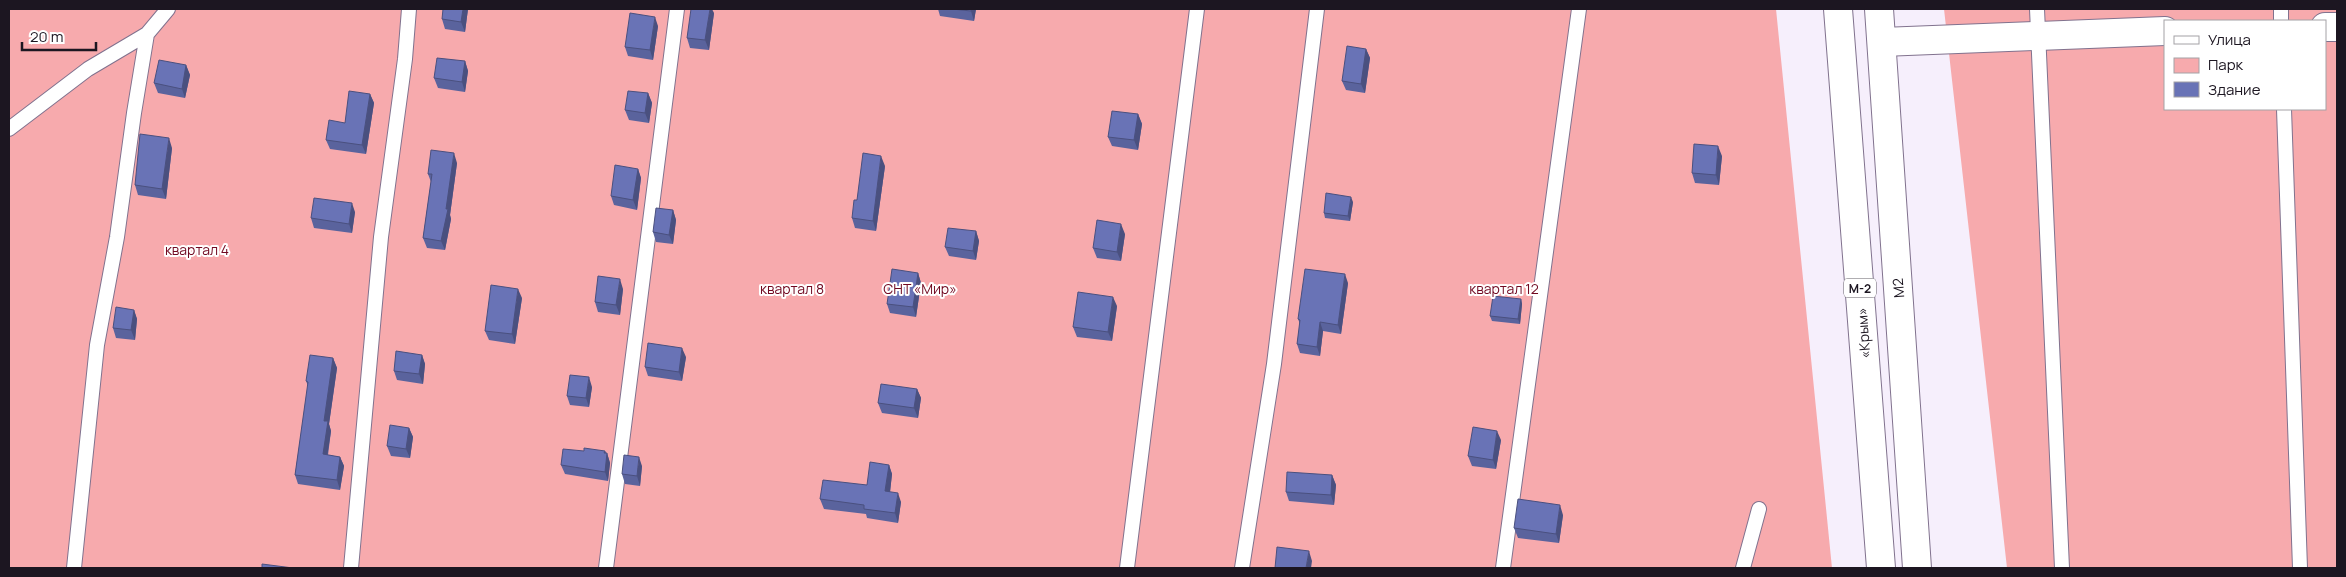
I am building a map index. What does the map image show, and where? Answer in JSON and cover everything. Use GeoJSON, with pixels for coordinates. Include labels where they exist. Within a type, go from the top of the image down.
{"type":"FeatureCollection","features":[{"type":"Feature","properties":{"kind":"main road","name":"«Крым»"},"geometry":{"type":"LineString","coordinates":[[1838,9],[1881,568]]}},
{"type":"Feature","properties":{"kind":"main road","name":"М2"},"geometry":{"type":"LineString","coordinates":[[1879,9],[1916,568]]}},
{"type":"Feature","properties":{"kind":"main road"},"geometry":{"type":"LineString","coordinates":[[1882,42],[2037,22],[2164,31]]}},
{"type":"Feature","properties":{"kind":"lane"},"geometry":{"type":"LineString","coordinates":[[9,129],[88,69],[147,34],[168,9]]}},
{"type":"Feature","properties":{"kind":"lane"},"geometry":{"type":"LineString","coordinates":[[351,568],[381,237],[406,59],[409,9]]}},
{"type":"Feature","properties":{"kind":"lane"},"geometry":{"type":"LineString","coordinates":[[606,568],[677,9]]}},
{"type":"Feature","properties":{"kind":"lane"},"geometry":{"type":"LineString","coordinates":[[1127,568],[1197,9]]}},
{"type":"Feature","properties":{"kind":"lane"},"geometry":{"type":"LineString","coordinates":[[1242,568],[1274,364],[1317,9]]}},
{"type":"Feature","properties":{"kind":"lane"},"geometry":{"type":"LineString","coordinates":[[1503,568],[1579,9]]}},
{"type":"Feature","properties":{"kind":"lane"},"geometry":{"type":"LineString","coordinates":[[2037,22],[2062,568]]}},
{"type":"Feature","properties":{"kind":"lane"},"geometry":{"type":"LineString","coordinates":[[74,568],[97,344],[117,237],[147,34]]}},
{"type":"Feature","properties":{"kind":"lane"},"geometry":{"type":"LineString","coordinates":[[2284,110],[2300,568]]}},
{"type":"Feature","properties":{"kind":"lane"},"geometry":{"type":"LineString","coordinates":[[1743,568],[1759,509]]}},
{"type":"Feature","properties":{"kind":"green space","name":"СНТ «Мир»"},"geometry":{"type":"Polygon","coordinates":[[[9,9],[1776,9],[1832,568],[9,568],[9,9]]]}},
{"type":"Feature","properties":{"kind":"green space"},"geometry":{"type":"Polygon","coordinates":[[[1944,9],[2337,9],[2337,568],[2007,568],[1944,9]]]}},
{"type":"Feature","properties":{"kind":"building"},"geometry":{"type":"Polygon","coordinates":[[[443,9],[463,9],[461,22],[442,19],[443,9]]]}},
{"type":"Feature","properties":{"kind":"building"},"geometry":{"type":"Polygon","coordinates":[[[691,9],[710,9],[705,40],[687,38],[691,9]]]}},
{"type":"Feature","properties":{"kind":"building"},"geometry":{"type":"Polygon","coordinates":[[[952,9],[971,9],[971,11],[952,9]]]}},
{"type":"Feature","properties":{"kind":"building"},"geometry":{"type":"Polygon","coordinates":[[[630,13],[655,17],[650,50],[625,47],[630,13]]]}},
{"type":"Feature","properties":{"kind":"building"},"geometry":{"type":"Polygon","coordinates":[[[1347,46],[1366,49],[1361,84],[1342,81],[1347,46]]]}},
{"type":"Feature","properties":{"kind":"building"},"geometry":{"type":"Polygon","coordinates":[[[437,58],[465,61],[462,82],[434,78],[437,58]]]}},
{"type":"Feature","properties":{"kind":"building"},"geometry":{"type":"Polygon","coordinates":[[[159,60],[186,65],[182,89],[154,83],[159,60]]]}},
{"type":"Feature","properties":{"kind":"building"},"geometry":{"type":"Polygon","coordinates":[[[349,91],[370,94],[362,145],[326,140],[329,120],[345,123],[349,91]]]}},
{"type":"Feature","properties":{"kind":"building"},"geometry":{"type":"Polygon","coordinates":[[[628,91],[648,93],[645,113],[625,110],[628,91]]]}},
{"type":"Feature","properties":{"kind":"building"},"geometry":{"type":"Polygon","coordinates":[[[1112,111],[1138,114],[1134,140],[1108,137],[1112,111]]]}},
{"type":"Feature","properties":{"kind":"building"},"geometry":{"type":"Polygon","coordinates":[[[140,134],[169,138],[162,189],[135,185],[140,134]]]}},
{"type":"Feature","properties":{"kind":"building"},"geometry":{"type":"Polygon","coordinates":[[[1694,144],[1718,146],[1716,175],[1692,173],[1694,144]]]}},
{"type":"Feature","properties":{"kind":"building"},"geometry":{"type":"Polygon","coordinates":[[[431,150],[454,153],[446,209],[448,209],[441,241],[423,238],[432,174],[428,174],[431,150]]]}},
{"type":"Feature","properties":{"kind":"building"},"geometry":{"type":"Polygon","coordinates":[[[863,153],[881,156],[873,221],[852,218],[854,200],[857,200],[863,153]]]}},
{"type":"Feature","properties":{"kind":"building"},"geometry":{"type":"Polygon","coordinates":[[[615,165],[638,169],[633,200],[611,196],[615,165]]]}},
{"type":"Feature","properties":{"kind":"building"},"geometry":{"type":"Polygon","coordinates":[[[1326,193],[1351,197],[1348,216],[1324,213],[1326,193]]]}},
{"type":"Feature","properties":{"kind":"building"},"geometry":{"type":"Polygon","coordinates":[[[314,198],[352,203],[349,224],[311,218],[314,198]]]}},
{"type":"Feature","properties":{"kind":"building"},"geometry":{"type":"Polygon","coordinates":[[[656,208],[673,210],[669,235],[653,232],[656,208]]]}},
{"type":"Feature","properties":{"kind":"building"},"geometry":{"type":"Polygon","coordinates":[[[1097,220],[1121,224],[1117,252],[1093,248],[1097,220]]]}},
{"type":"Feature","properties":{"kind":"building"},"geometry":{"type":"Polygon","coordinates":[[[948,228],[976,231],[973,251],[945,247],[948,228]]]}},
{"type":"Feature","properties":{"kind":"building"},"geometry":{"type":"Polygon","coordinates":[[[892,269],[918,273],[913,307],[887,304],[892,269]]]}},
{"type":"Feature","properties":{"kind":"building"},"geometry":{"type":"Polygon","coordinates":[[[1305,269],[1345,274],[1338,325],[1320,322],[1317,347],[1297,344],[1300,320],[1298,319],[1305,269]]]}},
{"type":"Feature","properties":{"kind":"building"},"geometry":{"type":"Polygon","coordinates":[[[598,276],[620,279],[616,305],[595,302],[598,276]]]}},
{"type":"Feature","properties":{"kind":"building"},"geometry":{"type":"Polygon","coordinates":[[[491,285],[518,289],[512,334],[485,331],[491,285]]]}},
{"type":"Feature","properties":{"kind":"building"},"geometry":{"type":"Polygon","coordinates":[[[1078,292],[1113,297],[1108,332],[1073,327],[1078,292]]]}},
{"type":"Feature","properties":{"kind":"building"},"geometry":{"type":"Polygon","coordinates":[[[1493,296],[1521,299],[1518,319],[1490,316],[1493,296]]]}},
{"type":"Feature","properties":{"kind":"building"},"geometry":{"type":"Polygon","coordinates":[[[116,307],[134,310],[131,330],[113,328],[116,307]]]}},
{"type":"Feature","properties":{"kind":"building"},"geometry":{"type":"Polygon","coordinates":[[[648,343],[682,348],[679,372],[645,367],[648,343]]]}},
{"type":"Feature","properties":{"kind":"building"},"geometry":{"type":"Polygon","coordinates":[[[396,351],[422,355],[419,374],[394,371],[396,351]]]}},
{"type":"Feature","properties":{"kind":"building"},"geometry":{"type":"Polygon","coordinates":[[[310,355],[333,358],[324,421],[328,421],[323,454],[340,457],[337,480],[295,475],[310,355]]]}},
{"type":"Feature","properties":{"kind":"building"},"geometry":{"type":"Polygon","coordinates":[[[570,375],[589,377],[586,398],[567,396],[570,375]]]}},
{"type":"Feature","properties":{"kind":"building"},"geometry":{"type":"Polygon","coordinates":[[[881,384],[917,389],[914,408],[878,403],[881,384]]]}},
{"type":"Feature","properties":{"kind":"building"},"geometry":{"type":"Polygon","coordinates":[[[390,425],[409,428],[406,449],[387,446],[390,425]]]}},
{"type":"Feature","properties":{"kind":"building"},"geometry":{"type":"Polygon","coordinates":[[[1473,427],[1497,431],[1493,460],[1468,456],[1473,427]]]}},
{"type":"Feature","properties":{"kind":"building"},"geometry":{"type":"Polygon","coordinates":[[[584,448],[605,451],[604,453],[607,453],[605,472],[561,465],[563,449],[584,451],[584,448]]]}},
{"type":"Feature","properties":{"kind":"building"},"geometry":{"type":"Polygon","coordinates":[[[624,455],[639,457],[637,476],[622,474],[624,455]]]}},
{"type":"Feature","properties":{"kind":"building"},"geometry":{"type":"Polygon","coordinates":[[[870,462],[889,465],[885,491],[898,493],[895,513],[864,509],[864,505],[820,499],[823,480],[867,485],[870,462]]]}},
{"type":"Feature","properties":{"kind":"building"},"geometry":{"type":"Polygon","coordinates":[[[1287,472],[1332,475],[1331,495],[1286,492],[1287,472]]]}},
{"type":"Feature","properties":{"kind":"building"},"geometry":{"type":"Polygon","coordinates":[[[1518,499],[1560,505],[1556,534],[1514,528],[1518,499]]]}},
{"type":"Feature","properties":{"kind":"building"},"geometry":{"type":"Polygon","coordinates":[[[1277,547],[1309,551],[1306,568],[1275,568],[1277,547]]]}},
{"type":"Feature","properties":{"kind":"building"},"geometry":{"type":"Polygon","coordinates":[[[262,564],[293,568],[262,568],[262,564]]]}},
{"type":"Feature","properties":{"kind":"park label","name":"квартал 4"},"geometry":{"type":"Point","coordinates":[197,249]}},
{"type":"Feature","properties":{"kind":"park label","name":"квартал 8"},"geometry":{"type":"Point","coordinates":[792,288]}},
{"type":"Feature","properties":{"kind":"park label","name":"квартал 12"},"geometry":{"type":"Point","coordinates":[1504,288]}}]}
